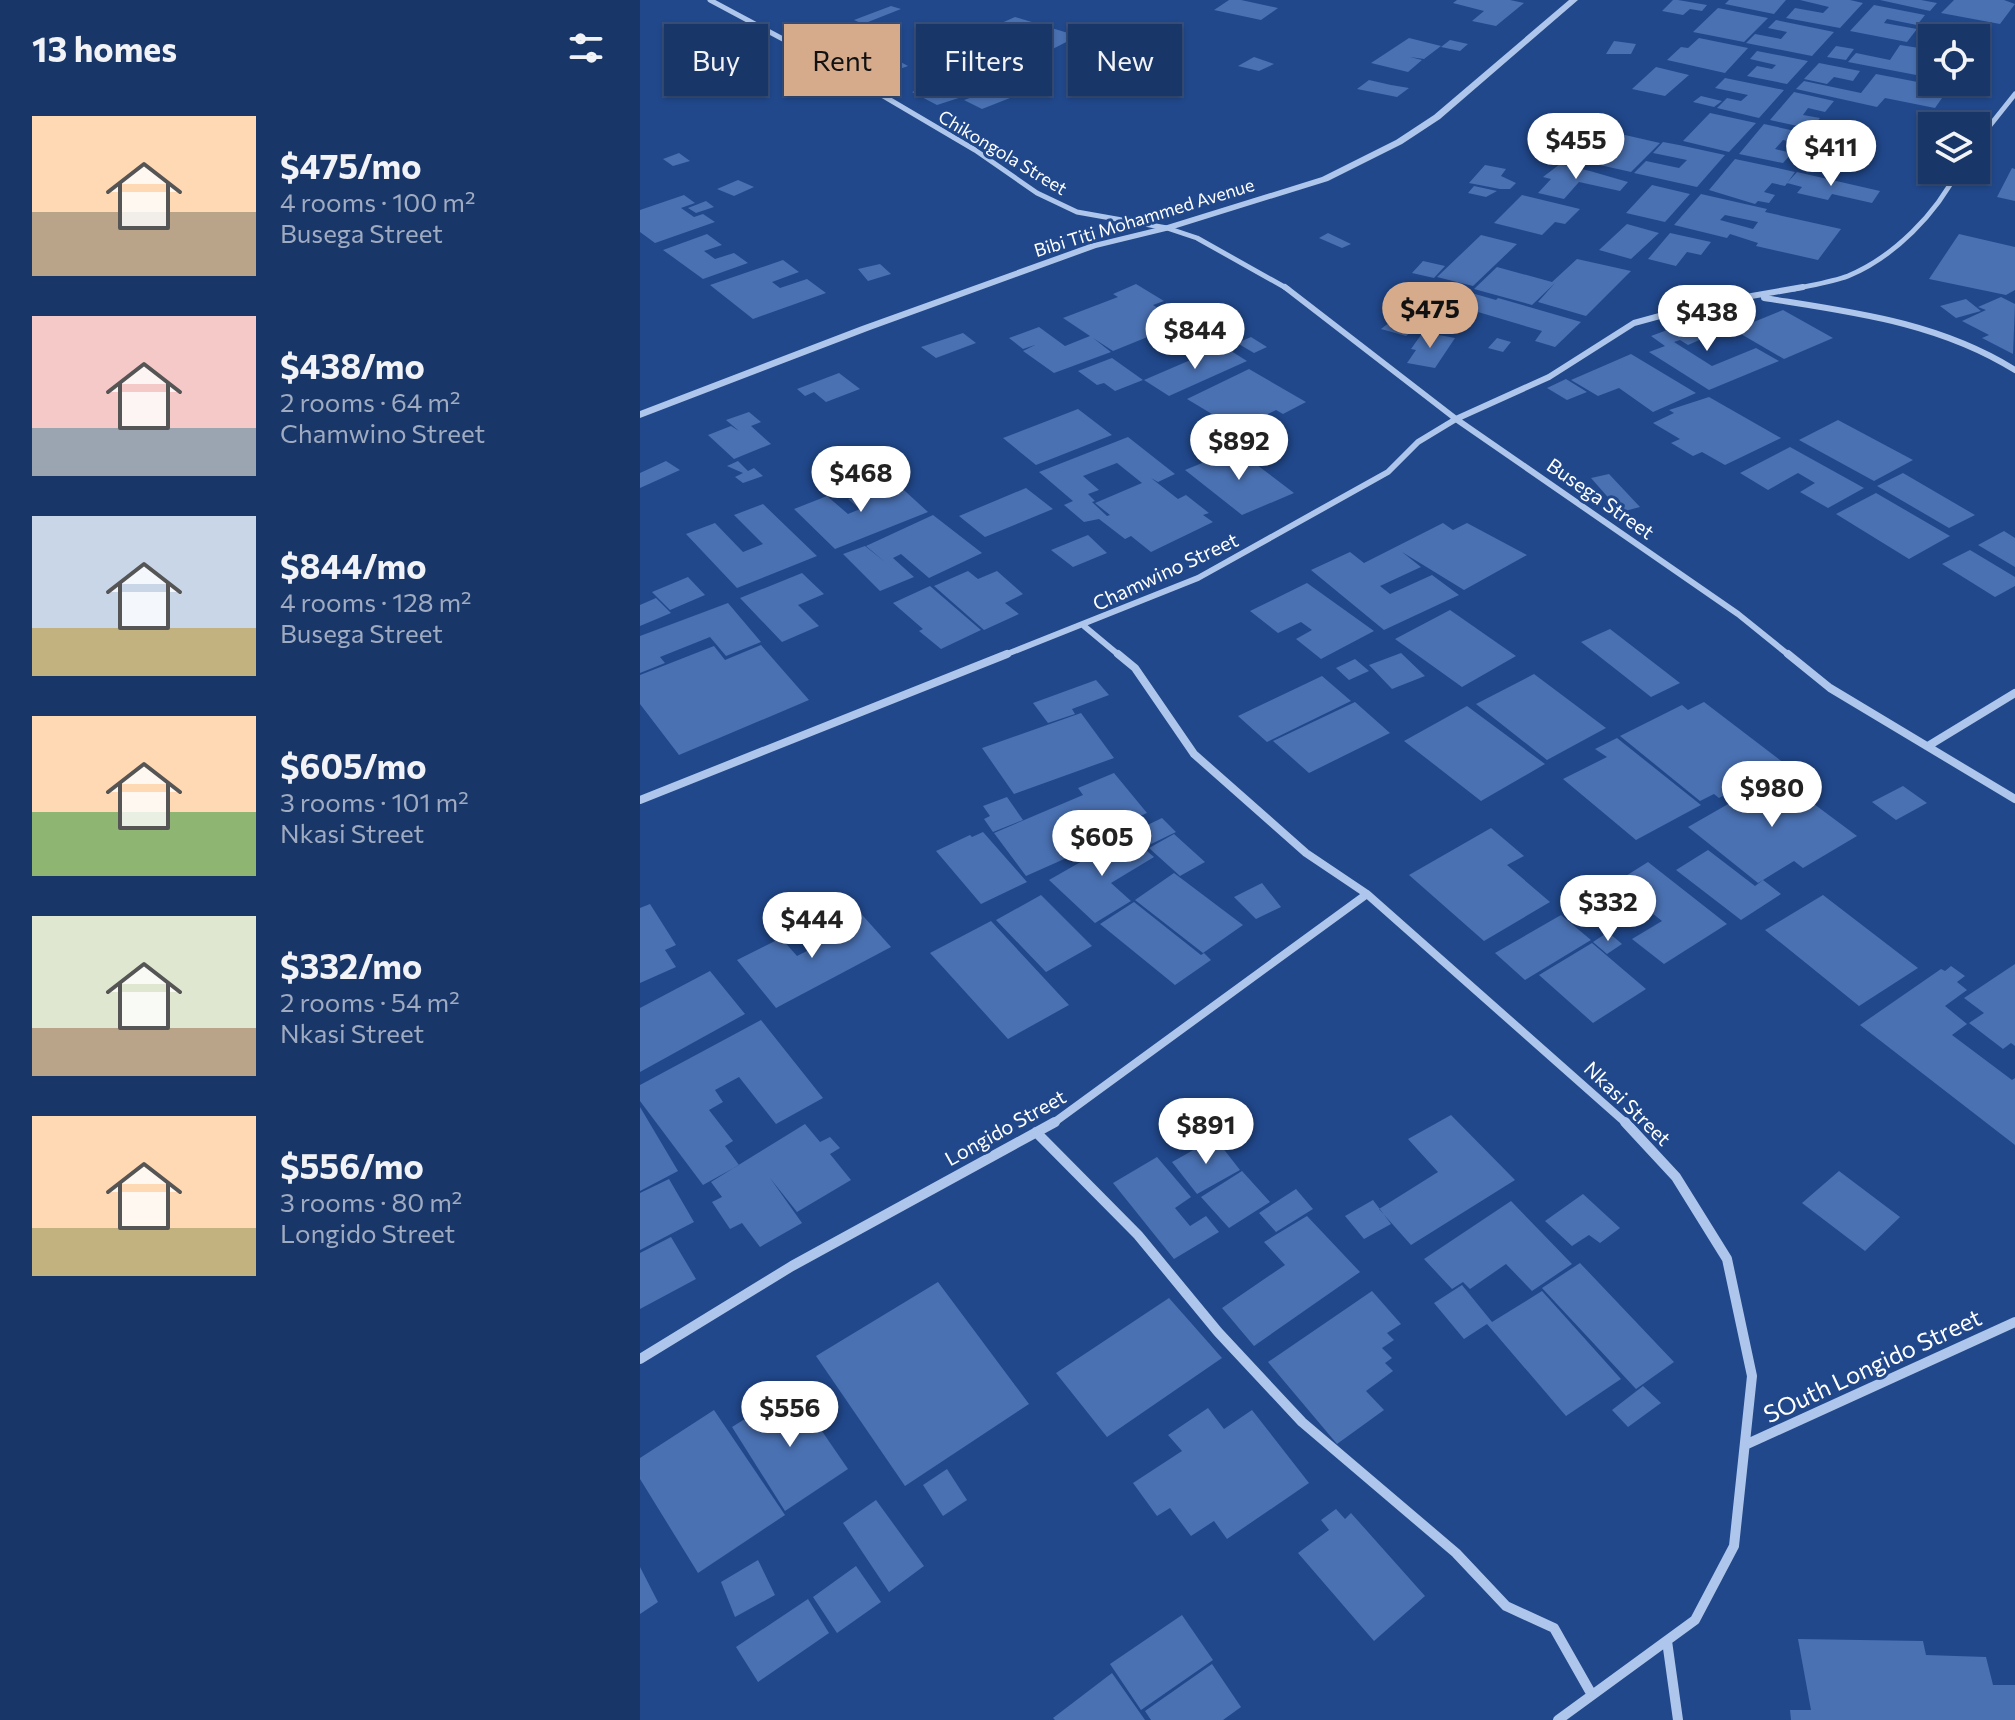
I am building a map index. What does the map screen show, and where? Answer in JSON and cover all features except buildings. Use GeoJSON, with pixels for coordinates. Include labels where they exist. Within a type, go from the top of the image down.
{"type":"FeatureCollection","features":[{"type":"Feature","properties":{"kind":"street","name":"Chikongola Street"},"geometry":{"type":"LineString","coordinates":[[710,0],[824,61],[975,150],[1037,193],[1077,212],[1167,228]]}},
{"type":"Feature","properties":{"kind":"street","name":"Bibi Titi Mohammed Avenue"},"geometry":{"type":"LineString","coordinates":[[640,415],[1093,246],[1167,228],[1325,179],[1399,142],[1437,117],[1574,0]]}},
{"type":"Feature","properties":{"kind":"street"},"geometry":{"type":"LineString","coordinates":[[1990,125],[2015,94]]}},
{"type":"Feature","properties":{"kind":"street","name":"Chamwino Street"},"geometry":{"type":"LineString","coordinates":[[640,800],[1084,626],[1198,578],[1359,490],[1388,472],[1418,442],[1456,419],[1549,377],[1634,323],[1700,305],[1760,297],[1848,276],[1882,257],[1926,217],[1951,184]]}},
{"type":"Feature","properties":{"kind":"street","name":"Busega Street"},"geometry":{"type":"LineString","coordinates":[[1167,228],[1218,248],[1278,282],[1322,312],[1456,419],[1738,614],[1830,688],[2015,799]]}},
{"type":"Feature","properties":{"kind":"street"},"geometry":{"type":"LineString","coordinates":[[1760,297],[1927,329],[1992,354],[2015,370]]}},
{"type":"Feature","properties":{"kind":"street","name":"Nkasi Street"},"geometry":{"type":"LineString","coordinates":[[1084,626],[1135,668],[1194,754],[1306,853],[1367,894],[1617,1113],[1676,1177],[1727,1259],[1752,1376],[1734,1546],[1695,1620],[1558,1720]]}},
{"type":"Feature","properties":{"kind":"street"},"geometry":{"type":"LineString","coordinates":[[1928,746],[2015,693]]}},
{"type":"Feature","properties":{"kind":"street","name":"Longido Street"},"geometry":{"type":"LineString","coordinates":[[640,1359],[792,1266],[1070,1114],[1367,894]]}},
{"type":"Feature","properties":{"kind":"street"},"geometry":{"type":"LineString","coordinates":[[1036,1132],[1138,1235],[1218,1332],[1302,1422],[1456,1553],[1506,1606],[1554,1628],[1592,1695]]}},
{"type":"Feature","properties":{"kind":"street","name":"SOuth Longido Street"},"geometry":{"type":"LineString","coordinates":[[1745,1445],[2015,1322]]}},
{"type":"Feature","properties":{"kind":"street"},"geometry":{"type":"LineString","coordinates":[[1667,1641],[1678,1720]]}}]}
